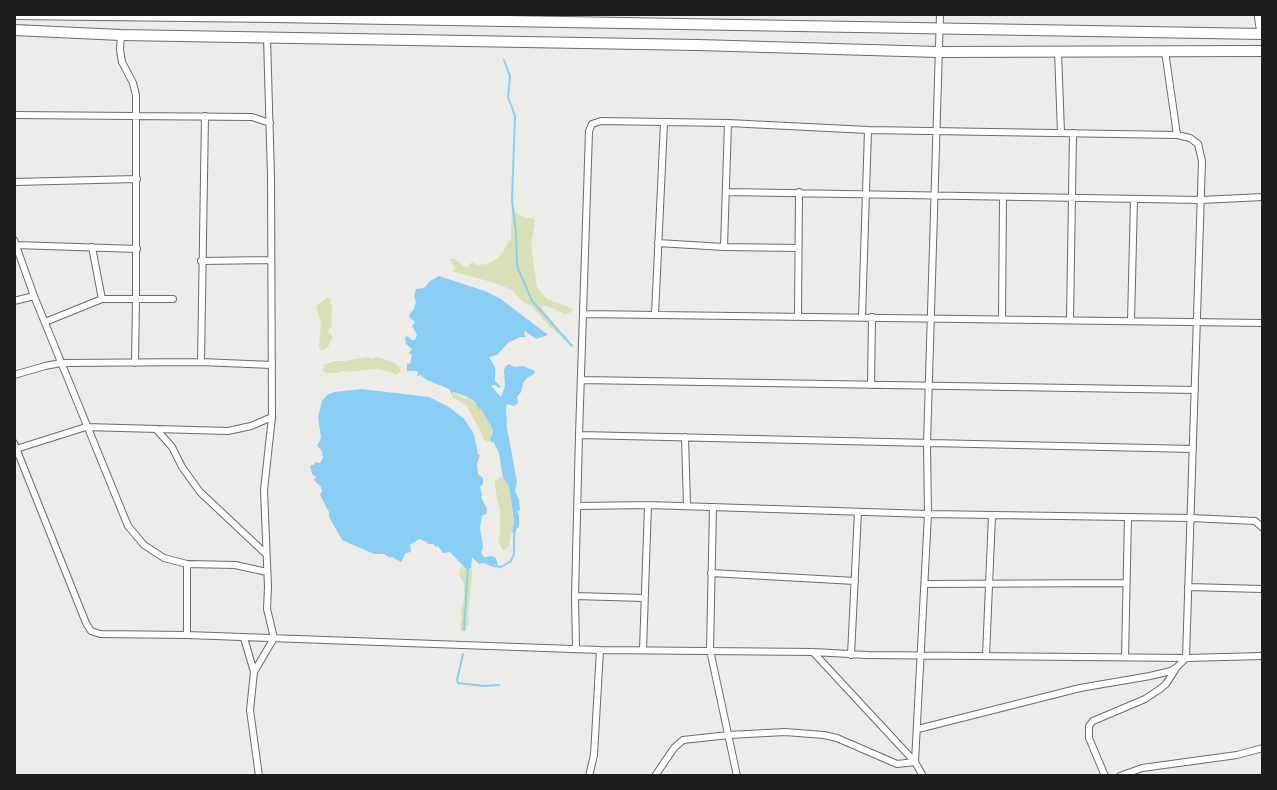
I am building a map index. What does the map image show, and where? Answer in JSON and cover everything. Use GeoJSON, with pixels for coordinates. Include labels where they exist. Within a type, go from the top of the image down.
{"type":"FeatureCollection","features":[{"type":"Feature","properties":{"kind":"main road"},"geometry":{"type":"LineString","coordinates":[[14,14],[605,19],[698,26],[735,20],[939,29],[1263,36]]}},
{"type":"Feature","properties":{"kind":"main road"},"geometry":{"type":"LineString","coordinates":[[698,26],[698,45]]}},
{"type":"Feature","properties":{"kind":"main road"},"geometry":{"type":"LineString","coordinates":[[14,30],[121,35],[938,52],[1263,51]]}},
{"type":"Feature","properties":{"kind":"street"},"geometry":{"type":"LineString","coordinates":[[915,762],[928,514],[928,386],[940,14]]}},
{"type":"Feature","properties":{"kind":"street"},"geometry":{"type":"LineString","coordinates":[[1259,14],[1263,36]]}},
{"type":"Feature","properties":{"kind":"street"},"geometry":{"type":"LineString","coordinates":[[121,35],[122,62],[133,83],[137,115],[135,363]]}},
{"type":"Feature","properties":{"kind":"street"},"geometry":{"type":"LineString","coordinates":[[254,672],[274,638],[267,609],[264,490],[272,417],[267,38]]}},
{"type":"Feature","properties":{"kind":"street"},"geometry":{"type":"LineString","coordinates":[[1058,51],[1061,133]]}},
{"type":"Feature","properties":{"kind":"street"},"geometry":{"type":"LineString","coordinates":[[1165,51],[1177,135]]}},
{"type":"Feature","properties":{"kind":"street"},"geometry":{"type":"LineString","coordinates":[[14,115],[252,117],[270,123]]}},
{"type":"Feature","properties":{"kind":"street"},"geometry":{"type":"LineString","coordinates":[[201,362],[205,116]]}},
{"type":"Feature","properties":{"kind":"street"},"geometry":{"type":"LineString","coordinates":[[576,649],[579,435],[589,131],[592,124],[601,121],[728,123],[868,130],[1177,135],[1190,138],[1198,144],[1202,161],[1186,658],[1160,689],[1136,704],[1093,721],[1089,726],[1089,738],[1105,776]]}},
{"type":"Feature","properties":{"kind":"street"},"geometry":{"type":"LineString","coordinates":[[655,315],[664,123]]}},
{"type":"Feature","properties":{"kind":"street"},"geometry":{"type":"LineString","coordinates":[[724,247],[728,123]]}},
{"type":"Feature","properties":{"kind":"street"},"geometry":{"type":"LineString","coordinates":[[862,317],[868,130]]}},
{"type":"Feature","properties":{"kind":"street"},"geometry":{"type":"LineString","coordinates":[[1070,320],[1073,133]]}},
{"type":"Feature","properties":{"kind":"street"},"geometry":{"type":"LineString","coordinates":[[14,182],[137,179]]}},
{"type":"Feature","properties":{"kind":"street"},"geometry":{"type":"LineString","coordinates":[[727,192],[1201,200],[1263,197]]}},
{"type":"Feature","properties":{"kind":"street"},"geometry":{"type":"LineString","coordinates":[[798,316],[799,192]]}},
{"type":"Feature","properties":{"kind":"street"},"geometry":{"type":"LineString","coordinates":[[1002,319],[1003,197]]}},
{"type":"Feature","properties":{"kind":"street"},"geometry":{"type":"LineString","coordinates":[[1131,321],[1134,199]]}},
{"type":"Feature","properties":{"kind":"street"},"geometry":{"type":"LineString","coordinates":[[137,249],[15,243],[128,526],[144,545],[164,558],[187,564],[235,565],[267,572]]}},
{"type":"Feature","properties":{"kind":"street"},"geometry":{"type":"LineString","coordinates":[[658,243],[798,248]]}},
{"type":"Feature","properties":{"kind":"street"},"geometry":{"type":"LineString","coordinates":[[92,247],[102,299]]}},
{"type":"Feature","properties":{"kind":"street"},"geometry":{"type":"LineString","coordinates":[[201,261],[271,260]]}},
{"type":"Feature","properties":{"kind":"street"},"geometry":{"type":"LineString","coordinates":[[14,301],[34,296]]}},
{"type":"Feature","properties":{"kind":"street"},"geometry":{"type":"LineString","coordinates":[[45,322],[102,299],[173,299]]}},
{"type":"Feature","properties":{"kind":"street"},"geometry":{"type":"LineString","coordinates":[[583,314],[1263,323]]}},
{"type":"Feature","properties":{"kind":"street"},"geometry":{"type":"LineString","coordinates":[[871,385],[872,317]]}},
{"type":"Feature","properties":{"kind":"street"},"geometry":{"type":"LineString","coordinates":[[14,375],[61,363],[272,365]]}},
{"type":"Feature","properties":{"kind":"street"},"geometry":{"type":"LineString","coordinates":[[581,380],[1195,390]]}},
{"type":"Feature","properties":{"kind":"street"},"geometry":{"type":"LineString","coordinates":[[272,417],[228,431],[86,427],[15,446],[91,631],[100,634],[600,650],[851,655],[1263,656]]}},
{"type":"Feature","properties":{"kind":"street"},"geometry":{"type":"LineString","coordinates":[[156,429],[172,447],[200,492],[266,555]]}},
{"type":"Feature","properties":{"kind":"street"},"geometry":{"type":"LineString","coordinates":[[579,435],[1193,449]]}},
{"type":"Feature","properties":{"kind":"street"},"geometry":{"type":"LineString","coordinates":[[685,437],[687,506]]}},
{"type":"Feature","properties":{"kind":"street"},"geometry":{"type":"LineString","coordinates":[[14,475],[24,470]]}},
{"type":"Feature","properties":{"kind":"street"},"geometry":{"type":"LineString","coordinates":[[643,650],[648,505]]}},
{"type":"Feature","properties":{"kind":"street"},"geometry":{"type":"LineString","coordinates":[[578,506],[1191,518],[1255,521],[1263,528]]}},
{"type":"Feature","properties":{"kind":"street"},"geometry":{"type":"LineString","coordinates":[[713,507],[710,650],[737,776]]}},
{"type":"Feature","properties":{"kind":"street"},"geometry":{"type":"LineString","coordinates":[[851,655],[858,512]]}},
{"type":"Feature","properties":{"kind":"street"},"geometry":{"type":"LineString","coordinates":[[986,656],[992,515]]}},
{"type":"Feature","properties":{"kind":"street"},"geometry":{"type":"LineString","coordinates":[[1125,657],[1128,517]]}},
{"type":"Feature","properties":{"kind":"street"},"geometry":{"type":"LineString","coordinates":[[187,564],[187,635]]}},
{"type":"Feature","properties":{"kind":"street"},"geometry":{"type":"LineString","coordinates":[[711,573],[855,581]]}},
{"type":"Feature","properties":{"kind":"street"},"geometry":{"type":"LineString","coordinates":[[925,584],[1126,583]]}},
{"type":"Feature","properties":{"kind":"street"},"geometry":{"type":"LineString","coordinates":[[1188,587],[1263,589]]}},
{"type":"Feature","properties":{"kind":"street"},"geometry":{"type":"LineString","coordinates":[[575,596],[644,598]]}},
{"type":"Feature","properties":{"kind":"street"},"geometry":{"type":"LineString","coordinates":[[244,638],[254,672],[250,710],[259,776]]}},
{"type":"Feature","properties":{"kind":"street"},"geometry":{"type":"LineString","coordinates":[[589,776],[594,755],[600,650]]}},
{"type":"Feature","properties":{"kind":"street"},"geometry":{"type":"LineString","coordinates":[[813,652],[915,762],[923,776]]}},
{"type":"Feature","properties":{"kind":"street"},"geometry":{"type":"LineString","coordinates":[[918,729],[1080,688],[1150,676],[1177,667]]}},
{"type":"Feature","properties":{"kind":"street"},"geometry":{"type":"LineString","coordinates":[[655,776],[683,740],[729,735],[785,732],[824,735],[897,764],[915,762]]}},
{"type":"Feature","properties":{"kind":"street"},"geometry":{"type":"LineString","coordinates":[[1120,776],[1142,768],[1237,755],[1263,748]]}},
{"type":"Feature","properties":{"kind":"green space"},"geometry":{"type":"Polygon","coordinates":[[[512,200],[515,212],[535,221],[531,245],[537,288],[547,299],[573,309],[565,314],[547,306],[541,307],[566,336],[566,340],[512,290],[452,271],[455,268],[450,259],[468,267],[472,262],[488,264],[498,258],[511,238],[512,200]]]}},
{"type":"Feature","properties":{"kind":"green space"},"geometry":{"type":"Polygon","coordinates":[[[328,297],[332,305],[332,326],[328,331],[333,336],[328,347],[322,351],[319,347],[321,323],[316,306],[328,297]]]}},
{"type":"Feature","properties":{"kind":"green space"},"geometry":{"type":"Polygon","coordinates":[[[368,357],[394,362],[401,372],[395,375],[376,369],[338,373],[323,371],[324,365],[335,361],[368,357]]]}},
{"type":"Feature","properties":{"kind":"green space"},"geometry":{"type":"Polygon","coordinates":[[[452,392],[467,397],[482,409],[493,430],[488,442],[483,439],[466,405],[452,397],[452,392]]]}},
{"type":"Feature","properties":{"kind":"green space"},"geometry":{"type":"Polygon","coordinates":[[[501,477],[509,486],[514,520],[509,546],[503,551],[498,540],[500,511],[495,487],[495,481],[501,477]]]}},
{"type":"Feature","properties":{"kind":"green space"},"geometry":{"type":"Polygon","coordinates":[[[461,566],[471,568],[472,574],[469,622],[465,631],[461,631],[460,624],[464,594],[464,584],[459,574],[461,566]]]}},
{"type":"Feature","properties":{"kind":"water"},"geometry":{"type":"Polygon","coordinates":[[[439,276],[501,299],[548,335],[536,339],[525,331],[526,337],[509,342],[497,355],[489,357],[495,367],[495,381],[501,387],[491,386],[501,397],[506,366],[523,366],[535,371],[523,383],[517,397],[518,403],[514,406],[507,404],[506,408],[520,510],[517,512],[519,527],[515,535],[512,532],[514,520],[509,486],[503,478],[499,453],[490,441],[493,430],[482,410],[468,397],[452,394],[449,389],[417,376],[417,371],[407,371],[412,349],[405,338],[415,340],[417,335],[412,326],[415,322],[409,315],[416,302],[416,289],[424,288],[439,276]]]}},
{"type":"Feature","properties":{"kind":"water"},"geometry":{"type":"Polygon","coordinates":[[[361,389],[429,397],[464,419],[474,434],[480,455],[478,474],[483,478],[481,497],[487,509],[480,528],[481,553],[484,557],[496,558],[498,566],[479,564],[472,557],[471,568],[467,570],[450,552],[443,553],[438,546],[419,539],[410,545],[411,552],[406,553],[401,562],[342,540],[329,517],[320,494],[321,487],[314,480],[316,477],[310,466],[320,463],[323,458],[317,446],[321,438],[318,417],[322,401],[334,392],[361,389]]]}},
{"type":"Feature","properties":{"kind":"waterway"},"geometry":{"type":"LineString","coordinates":[[504,60],[510,76],[508,97],[515,116],[512,200],[517,266],[532,301],[572,346]]}},
{"type":"Feature","properties":{"kind":"waterway"},"geometry":{"type":"LineString","coordinates":[[494,566],[501,567],[511,561],[514,535]]}},
{"type":"Feature","properties":{"kind":"waterway"},"geometry":{"type":"LineString","coordinates":[[464,630],[468,567]]}},
{"type":"Feature","properties":{"kind":"waterway"},"geometry":{"type":"LineString","coordinates":[[463,654],[458,683],[499,685]]}}]}
